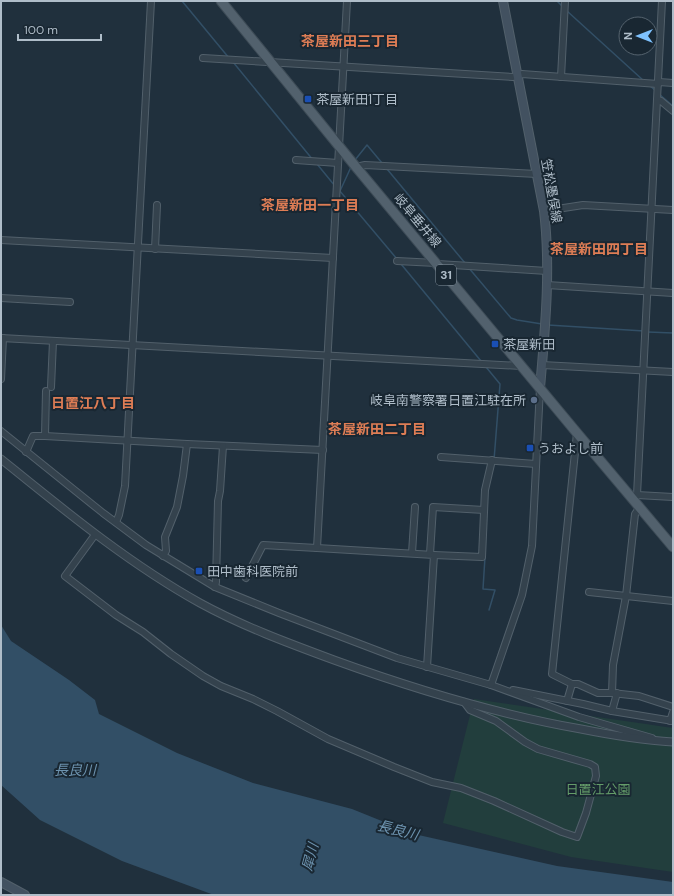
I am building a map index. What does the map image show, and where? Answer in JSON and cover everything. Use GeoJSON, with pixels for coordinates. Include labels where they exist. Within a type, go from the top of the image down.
{"type":"FeatureCollection","features":[{"type":"Feature","properties":{"kind":"main road","name":"岐阜垂井線"},"geometry":{"type":"LineString","coordinates":[[220,1],[577,433],[634,496],[640,507],[673,547]]}},
{"type":"Feature","properties":{"kind":"main road","name":"笠松墨俣線"},"geometry":{"type":"LineString","coordinates":[[503,1],[544,211],[547,234],[547,284],[540,388]]}},
{"type":"Feature","properties":{"kind":"main road"},"geometry":{"type":"LineString","coordinates":[[1,882],[25,895]]}},
{"type":"Feature","properties":{"kind":"street"},"geometry":{"type":"LineString","coordinates":[[116,522],[119,515],[125,486],[151,1]]}},
{"type":"Feature","properties":{"kind":"street"},"geometry":{"type":"LineString","coordinates":[[317,548],[347,1]]}},
{"type":"Feature","properties":{"kind":"street"},"geometry":{"type":"LineString","coordinates":[[561,77],[566,1]]}},
{"type":"Feature","properties":{"kind":"street"},"geometry":{"type":"LineString","coordinates":[[662,1],[643,371],[634,496],[673,497]]}},
{"type":"Feature","properties":{"kind":"street"},"geometry":{"type":"LineString","coordinates":[[203,58],[513,77],[522,74],[658,83],[673,82]]}},
{"type":"Feature","properties":{"kind":"street"},"geometry":{"type":"LineString","coordinates":[[657,100],[661,101],[673,111]]}},
{"type":"Feature","properties":{"kind":"street"},"geometry":{"type":"LineString","coordinates":[[296,160],[338,163]]}},
{"type":"Feature","properties":{"kind":"street"},"geometry":{"type":"LineString","coordinates":[[356,167],[365,165],[537,174]]}},
{"type":"Feature","properties":{"kind":"street"},"geometry":{"type":"LineString","coordinates":[[155,249],[157,204]]}},
{"type":"Feature","properties":{"kind":"street"},"geometry":{"type":"LineString","coordinates":[[544,211],[583,205],[673,210]]}},
{"type":"Feature","properties":{"kind":"street"},"geometry":{"type":"LineString","coordinates":[[1,240],[333,258]]}},
{"type":"Feature","properties":{"kind":"street"},"geometry":{"type":"LineString","coordinates":[[397,261],[547,271]]}},
{"type":"Feature","properties":{"kind":"street"},"geometry":{"type":"LineString","coordinates":[[547,284],[673,293]]}},
{"type":"Feature","properties":{"kind":"street"},"geometry":{"type":"LineString","coordinates":[[1,298],[70,302]]}},
{"type":"Feature","properties":{"kind":"street"},"geometry":{"type":"LineString","coordinates":[[1,379],[2,338],[521,366]]}},
{"type":"Feature","properties":{"kind":"street"},"geometry":{"type":"LineString","coordinates":[[45,436],[53,341]]}},
{"type":"Feature","properties":{"kind":"street"},"geometry":{"type":"LineString","coordinates":[[542,366],[673,372]]}},
{"type":"Feature","properties":{"kind":"street"},"geometry":{"type":"LineString","coordinates":[[491,685],[516,615],[523,591],[532,546],[540,388]]}},
{"type":"Feature","properties":{"kind":"street"},"geometry":{"type":"LineString","coordinates":[[1,431],[116,522],[163,556],[215,587],[367,647],[491,685],[579,717],[659,741]]}},
{"type":"Feature","properties":{"kind":"street"},"geometry":{"type":"LineString","coordinates":[[577,433],[552,674],[572,684],[578,684],[598,693],[615,693],[639,696],[673,707]]}},
{"type":"Feature","properties":{"kind":"street"},"geometry":{"type":"LineString","coordinates":[[26,452],[33,436],[323,450]]}},
{"type":"Feature","properties":{"kind":"street"},"geometry":{"type":"LineString","coordinates":[[163,556],[166,551],[165,537],[177,507],[187,444]]}},
{"type":"Feature","properties":{"kind":"street"},"geometry":{"type":"LineString","coordinates":[[215,587],[218,501],[223,446]]}},
{"type":"Feature","properties":{"kind":"street"},"geometry":{"type":"LineString","coordinates":[[441,457],[536,464]]}},
{"type":"Feature","properties":{"kind":"street"},"geometry":{"type":"LineString","coordinates":[[1,459],[41,492],[108,543],[156,576],[201,603],[242,624],[381,677],[491,711],[631,738],[673,742]]}},
{"type":"Feature","properties":{"kind":"street"},"geometry":{"type":"LineString","coordinates":[[246,578],[263,546],[482,557],[486,484],[492,460]]}},
{"type":"Feature","properties":{"kind":"street"},"geometry":{"type":"LineString","coordinates":[[412,553],[415,507]]}},
{"type":"Feature","properties":{"kind":"street"},"geometry":{"type":"LineString","coordinates":[[427,666],[433,507],[484,510]]}},
{"type":"Feature","properties":{"kind":"street"},"geometry":{"type":"LineString","coordinates":[[612,711],[615,693],[613,664],[626,596],[635,514],[640,507]]}},
{"type":"Feature","properties":{"kind":"street"},"geometry":{"type":"LineString","coordinates":[[94,536],[65,576],[116,615],[143,632],[203,676],[221,686],[277,711],[328,739],[432,782],[468,791],[562,832],[577,837],[586,813],[596,776],[595,767],[590,764],[538,749],[525,742],[496,721],[470,710],[464,702]]}},
{"type":"Feature","properties":{"kind":"street"},"geometry":{"type":"LineString","coordinates":[[589,592],[673,601]]}},
{"type":"Feature","properties":{"kind":"street"},"geometry":{"type":"LineString","coordinates":[[567,701],[572,684]]}},
{"type":"Feature","properties":{"kind":"street"},"geometry":{"type":"LineString","coordinates":[[505,690],[515,690],[612,711],[672,721],[673,712]]}},
{"type":"Feature","properties":{"kind":"green space","name":"日置江公園"},"geometry":{"type":"Polygon","coordinates":[[[474,699],[673,728],[673,872],[571,857],[443,823],[474,699]]]}},
{"type":"Feature","properties":{"kind":"water","name":"長良川"},"geometry":{"type":"Polygon","coordinates":[[[1,625],[11,641],[69,680],[95,700],[99,714],[177,753],[253,783],[352,809],[414,834],[557,866],[673,882],[673,895],[214,895],[122,861],[40,820],[1,785],[1,625]]]}},
{"type":"Feature","properties":{"kind":"waterway"},"geometry":{"type":"LineString","coordinates":[[182,1],[229,58]]}},
{"type":"Feature","properties":{"kind":"waterway"},"geometry":{"type":"LineString","coordinates":[[557,1],[563,7]]}},
{"type":"Feature","properties":{"kind":"waterway"},"geometry":{"type":"LineString","coordinates":[[567,11],[644,81]]}},
{"type":"Feature","properties":{"kind":"waterway"},"geometry":{"type":"LineString","coordinates":[[233,62],[313,160]]}},
{"type":"Feature","properties":{"kind":"waterway"},"geometry":{"type":"LineString","coordinates":[[650,86],[656,91]]}},
{"type":"Feature","properties":{"kind":"waterway"},"geometry":{"type":"LineString","coordinates":[[659,94],[673,106]]}},
{"type":"Feature","properties":{"kind":"waterway"},"geometry":{"type":"LineString","coordinates":[[355,160],[367,145],[382,163]]}},
{"type":"Feature","properties":{"kind":"waterway"},"geometry":{"type":"LineString","coordinates":[[317,164],[335,186]]}},
{"type":"Feature","properties":{"kind":"waterway"},"geometry":{"type":"LineString","coordinates":[[340,191],[351,167]]}},
{"type":"Feature","properties":{"kind":"waterway"},"geometry":{"type":"LineString","coordinates":[[387,169],[465,263]]}},
{"type":"Feature","properties":{"kind":"waterway"},"geometry":{"type":"LineString","coordinates":[[339,190],[397,259]]}},
{"type":"Feature","properties":{"kind":"waterway"},"geometry":{"type":"LineString","coordinates":[[401,264],[481,361]]}},
{"type":"Feature","properties":{"kind":"waterway"},"geometry":{"type":"LineString","coordinates":[[468,267],[511,318],[542,324]]}},
{"type":"Feature","properties":{"kind":"waterway"},"geometry":{"type":"LineString","coordinates":[[548,325],[644,331]]}},
{"type":"Feature","properties":{"kind":"waterway"},"geometry":{"type":"LineString","coordinates":[[648,332],[673,333]]}},
{"type":"Feature","properties":{"kind":"waterway"},"geometry":{"type":"LineString","coordinates":[[486,367],[500,384],[494,460]]}},
{"type":"Feature","properties":{"kind":"waterway"},"geometry":{"type":"LineString","coordinates":[[485,557],[483,589],[495,590],[489,610]]}},
{"type":"Feature","properties":{"kind":"place","name":"茶屋新田1丁目"},"geometry":{"type":"Point","coordinates":[308,99]}},
{"type":"Feature","properties":{"kind":"place","name":"茶屋新田"},"geometry":{"type":"Point","coordinates":[495,344]}},
{"type":"Feature","properties":{"kind":"place","name":"岐阜南警察署日置江駐在所"},"geometry":{"type":"Point","coordinates":[534,400]}},
{"type":"Feature","properties":{"kind":"place","name":"うおよし前"},"geometry":{"type":"Point","coordinates":[530,448]}},
{"type":"Feature","properties":{"kind":"place","name":"田中歯科医院前"},"geometry":{"type":"Point","coordinates":[199,571]}},
{"type":"Feature","properties":{"kind":"district","name":"茶屋新田三丁目"},"geometry":{"type":"Point","coordinates":[350,41]}},
{"type":"Feature","properties":{"kind":"district","name":"茶屋新田一丁目"},"geometry":{"type":"Point","coordinates":[310,205]}},
{"type":"Feature","properties":{"kind":"district","name":"茶屋新田四丁目"},"geometry":{"type":"Point","coordinates":[599,249]}},
{"type":"Feature","properties":{"kind":"district","name":"日置江八丁目"},"geometry":{"type":"Point","coordinates":[93,403]}},
{"type":"Feature","properties":{"kind":"district","name":"茶屋新田二丁目"},"geometry":{"type":"Point","coordinates":[377,429]}},
{"type":"Feature","properties":{"kind":"water label","name":"犀川"},"geometry":{"type":"Point","coordinates":[310,857]}}]}
